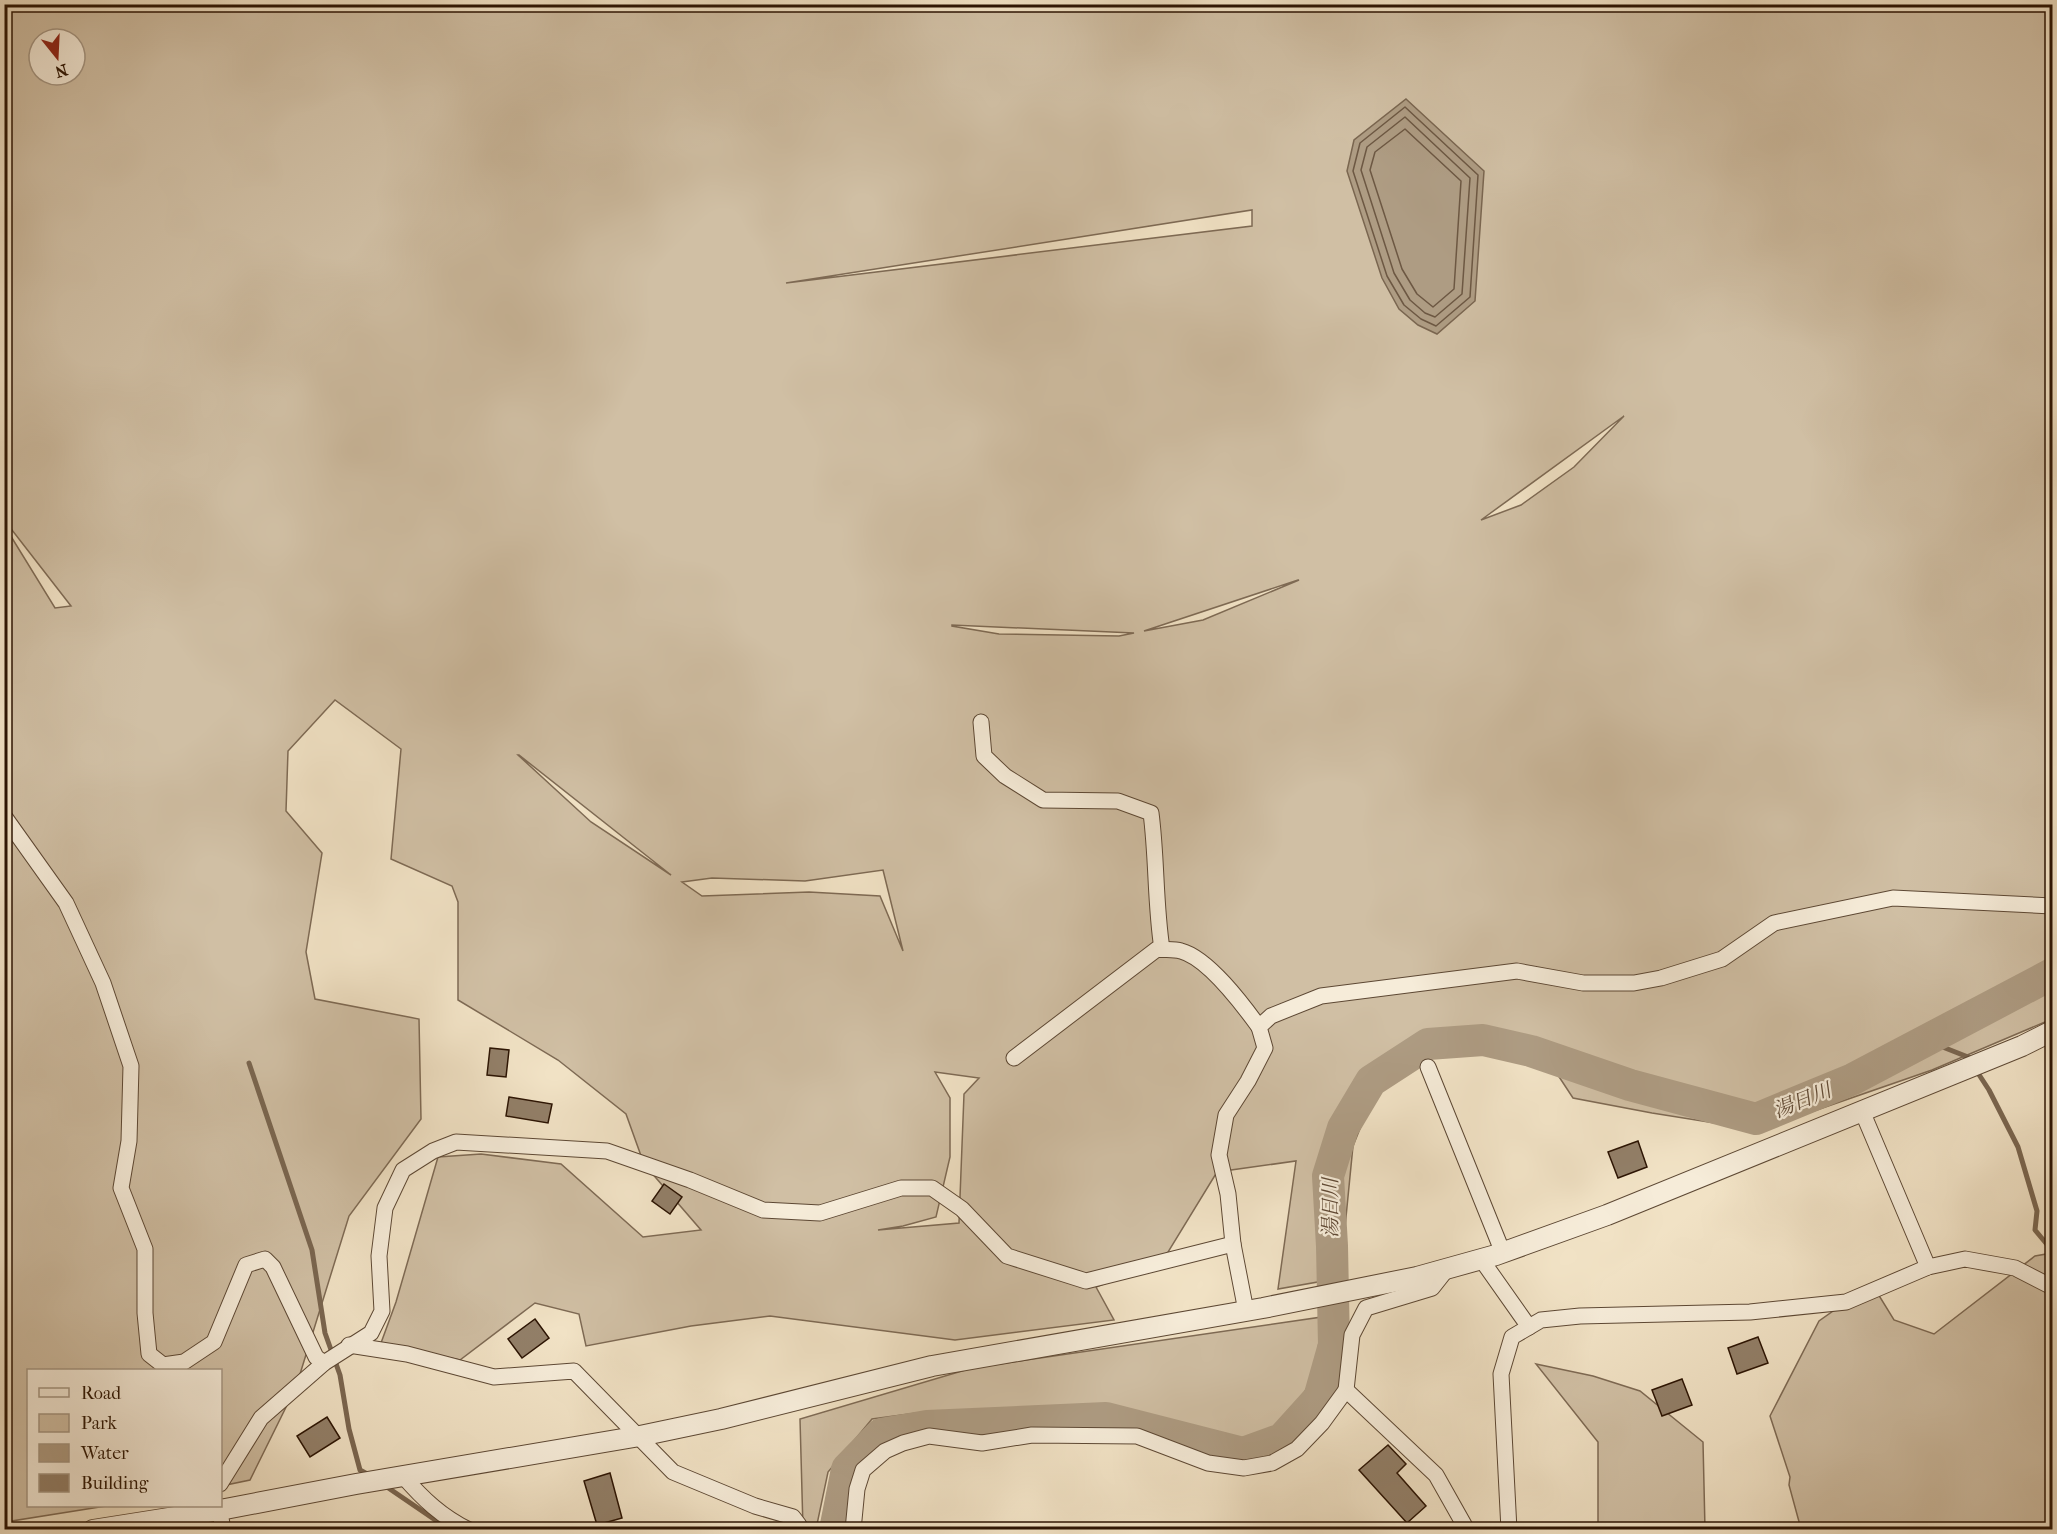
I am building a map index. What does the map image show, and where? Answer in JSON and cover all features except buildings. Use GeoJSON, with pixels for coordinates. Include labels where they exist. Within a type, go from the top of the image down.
{"type":"FeatureCollection","features":[{"type":"Feature","properties":{"kind":"street"},"geometry":{"type":"LineString","coordinates":[[981,722],[984,756],[1005,776],[1043,800],[1118,801],[1150,813],[1155,842],[1157,915],[1162,950]]}},
{"type":"Feature","properties":{"kind":"street"},"geometry":{"type":"LineString","coordinates":[[4,816],[66,903],[104,983],[131,1066],[129,1141],[121,1188],[146,1249],[145,1313],[149,1354],[163,1365],[184,1362],[214,1342],[246,1265],[266,1259],[273,1267],[316,1357],[324,1363]]}},
{"type":"Feature","properties":{"kind":"street"},"geometry":{"type":"LineString","coordinates":[[1259,1027],[1271,1016],[1321,996],[1517,971],[1583,983],[1634,983],[1661,978],[1722,958],[1774,923],[1893,898],[2052,906]]}},
{"type":"Feature","properties":{"kind":"street"},"geometry":{"type":"LineString","coordinates":[[1014,1058],[1157,949],[1183,951],[1208,967],[1237,996],[1259,1027],[1264,1047],[1248,1081],[1226,1115],[1218,1155],[1228,1194],[1233,1244],[1254,1310]]}},
{"type":"Feature","properties":{"kind":"street"},"geometry":{"type":"LineString","coordinates":[[93,1530],[221,1515],[403,1476],[640,1436],[721,1419],[932,1365],[1254,1310],[1417,1277],[1503,1253],[1607,1215],[2022,1046],[2052,1031]]}},
{"type":"Feature","properties":{"kind":"street"},"geometry":{"type":"LineString","coordinates":[[1428,1067],[1503,1253]]}},
{"type":"Feature","properties":{"kind":"street"},"geometry":{"type":"LineString","coordinates":[[1862,1111],[1928,1267]]}},
{"type":"Feature","properties":{"kind":"street"},"geometry":{"type":"LineString","coordinates":[[222,1481],[261,1418],[324,1363],[371,1333],[382,1311],[380,1256],[385,1208],[403,1170],[433,1150],[456,1142],[607,1151],[690,1180],[763,1210],[820,1213],[901,1188],[932,1188],[962,1209],[1006,1256],[1086,1281],[1233,1244]]}},
{"type":"Feature","properties":{"kind":"street"},"geometry":{"type":"LineString","coordinates":[[1481,1259],[1529,1327]]}},
{"type":"Feature","properties":{"kind":"street"},"geometry":{"type":"LineString","coordinates":[[1509,1530],[1501,1374],[1512,1337],[1541,1320],[1580,1316],[1750,1312],[1846,1302],[1928,1267],[1965,1259],[2015,1268],[2052,1287]]}},
{"type":"Feature","properties":{"kind":"street"},"geometry":{"type":"LineString","coordinates":[[853,1530],[857,1489],[863,1470],[885,1451],[929,1436],[982,1443],[1032,1435],[1137,1436],[1208,1463],[1244,1468],[1272,1463],[1297,1449],[1322,1423],[1346,1390],[1352,1335],[1366,1308],[1432,1288],[1446,1269]]}},
{"type":"Feature","properties":{"kind":"street"},"geometry":{"type":"LineString","coordinates":[[349,1345],[407,1354],[494,1377],[574,1371],[673,1472],[755,1506],[793,1517],[799,1525],[799,1530]]}},
{"type":"Feature","properties":{"kind":"street"},"geometry":{"type":"LineString","coordinates":[[1346,1390],[1436,1475],[1467,1530]]}},
{"type":"Feature","properties":{"kind":"street"},"geometry":{"type":"LineString","coordinates":[[403,1476],[451,1526],[469,1530]]}},
{"type":"Feature","properties":{"kind":"green space"},"geometry":{"type":"Polygon","coordinates":[[[5,5],[2052,5],[2052,1019],[1932,1070],[1759,1130],[1573,1098],[1550,1063],[1428,1044],[1382,1074],[1353,1146],[1340,1278],[1278,1289],[1296,1161],[1217,1172],[1162,1262],[1096,1287],[1114,1320],[955,1340],[770,1316],[691,1326],[586,1346],[579,1314],[535,1303],[460,1360],[381,1343],[396,1302],[438,1157],[481,1154],[561,1164],[643,1237],[701,1230],[644,1164],[626,1114],[558,1060],[458,1000],[458,902],[452,886],[391,859],[401,749],[335,700],[288,751],[286,811],[322,853],[306,952],[315,999],[419,1019],[421,1119],[349,1216],[296,1387],[250,1480],[222,1486],[222,1369],[27,1369],[27,1507],[100,1507],[5,1522],[4,525],[55,608],[71,606],[5,521],[5,5]],[[1252,210],[786,283],[1252,226],[1252,210]],[[1624,416],[1481,520],[1521,505],[1574,467],[1624,416]],[[1298,580],[1144,631],[1203,620],[1298,580]],[[952,625],[999,634],[1119,636],[1134,633],[952,625]],[[519,755],[591,822],[671,875],[519,755]],[[883,870],[805,881],[712,878],[682,882],[702,896],[809,892],[880,896],[903,951],[883,870]],[[935,1072],[950,1098],[950,1157],[936,1217],[878,1230],[959,1223],[964,1094],[979,1078],[935,1072]]]}},
{"type":"Feature","properties":{"kind":"green space"},"geometry":{"type":"Polygon","coordinates":[[[2052,1253],[2052,1529],[1801,1529],[1789,1485],[1790,1477],[1770,1416],[1819,1321],[1846,1302],[1875,1289],[1894,1320],[1934,1334],[2035,1256],[2052,1253]]]}},
{"type":"Feature","properties":{"kind":"green space"},"geometry":{"type":"Polygon","coordinates":[[[1322,1317],[1315,1374],[1289,1419],[1240,1445],[1188,1427],[1097,1410],[932,1411],[872,1419],[828,1472],[816,1529],[803,1529],[800,1419],[972,1368],[1322,1317]]]}},
{"type":"Feature","properties":{"kind":"green space"},"geometry":{"type":"Polygon","coordinates":[[[1536,1364],[1593,1376],[1640,1391],[1703,1442],[1705,1529],[1598,1529],[1598,1442],[1536,1364]]]}},
{"type":"Feature","properties":{"kind":"water"},"geometry":{"type":"Polygon","coordinates":[[[1406,99],[1484,171],[1475,301],[1437,334],[1418,325],[1399,309],[1382,278],[1347,171],[1354,140],[1406,99]]]}},
{"type":"Feature","properties":{"kind":"waterway","name":"湯日川"},"geometry":{"type":"LineString","coordinates":[[835,1530],[847,1469],[881,1434],[927,1426],[1106,1418],[1243,1453],[1282,1439],[1319,1398],[1334,1345],[1328,1176],[1343,1128],[1371,1081],[1428,1044],[1483,1040],[1531,1051],[1630,1085],[1756,1119],[1853,1079],[2052,974]]}},
{"type":"Feature","properties":{"kind":"waterway"},"geometry":{"type":"LineString","coordinates":[[1853,1079],[1935,1044],[1968,1057],[1971,1062]]}},
{"type":"Feature","properties":{"kind":"waterway"},"geometry":{"type":"LineString","coordinates":[[249,1063],[312,1250],[325,1333],[340,1375],[349,1429],[360,1470],[369,1475]]}},
{"type":"Feature","properties":{"kind":"waterway"},"geometry":{"type":"LineString","coordinates":[[1976,1070],[1989,1090],[2018,1147],[2037,1211],[2035,1230],[2052,1248]]}},
{"type":"Feature","properties":{"kind":"waterway"},"geometry":{"type":"LineString","coordinates":[[384,1485],[450,1530]]}}]}
